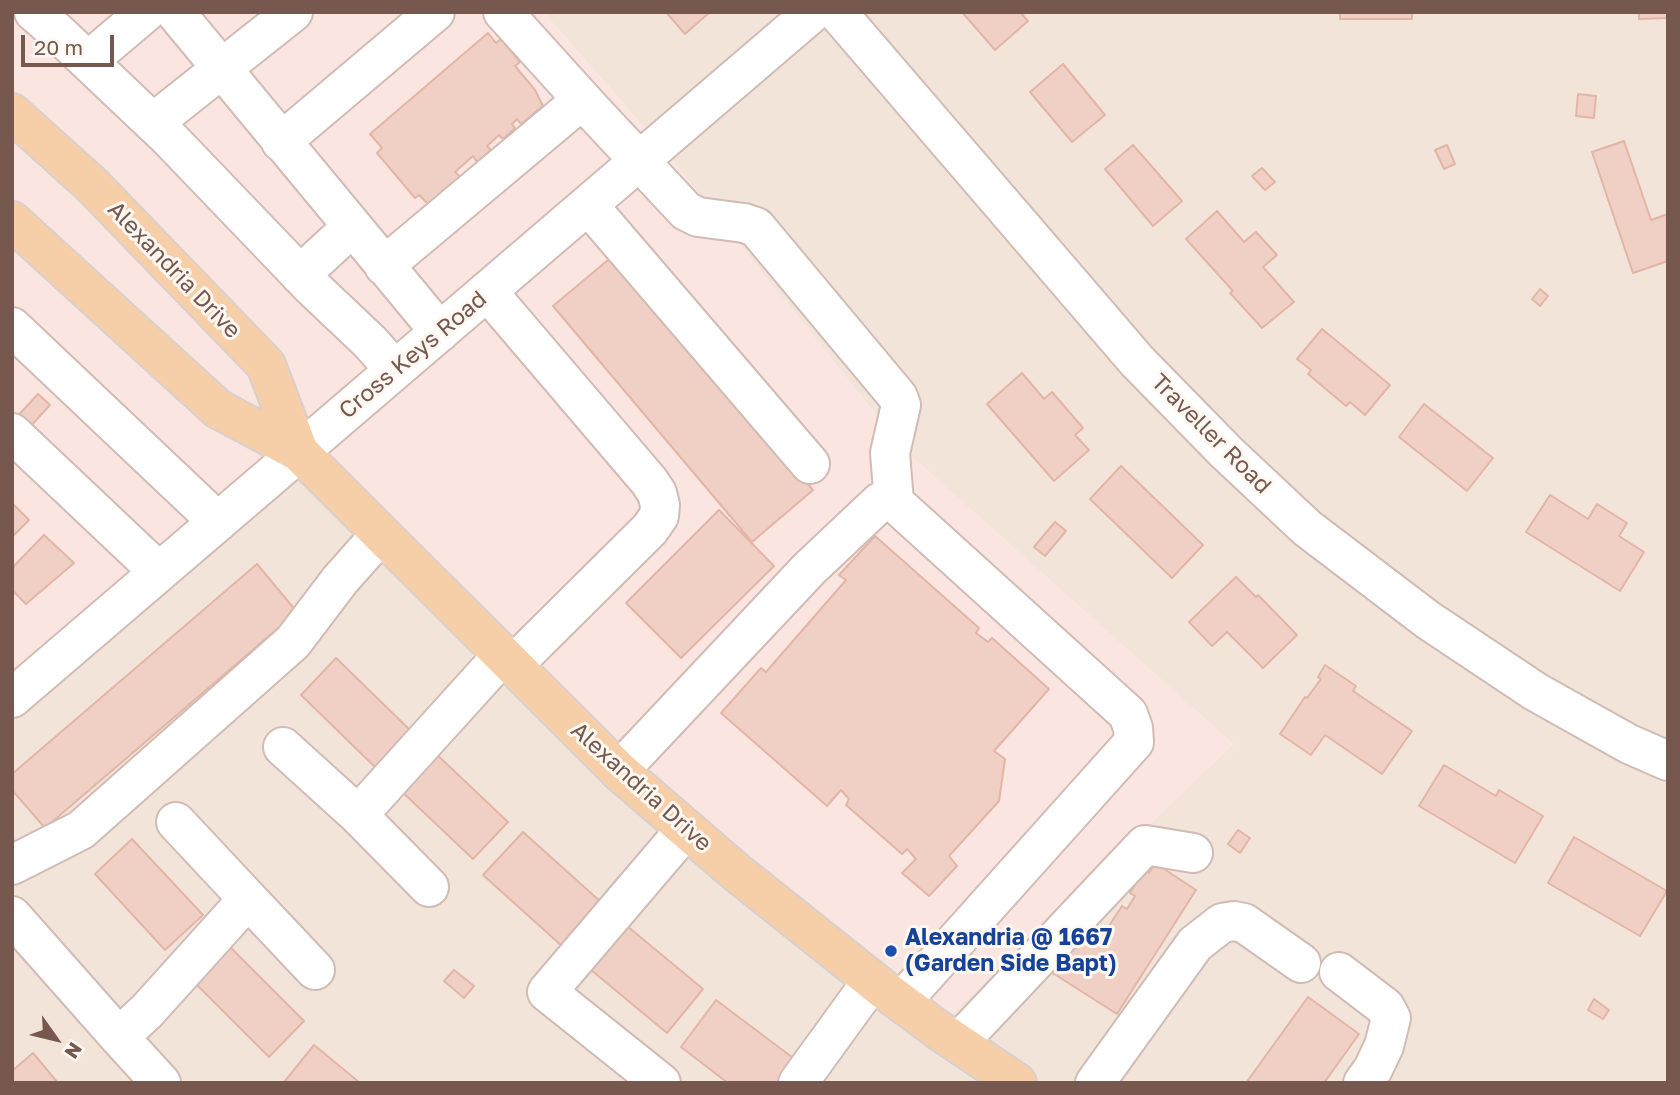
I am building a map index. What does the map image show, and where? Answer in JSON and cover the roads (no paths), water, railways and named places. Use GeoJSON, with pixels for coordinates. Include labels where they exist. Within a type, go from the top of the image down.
{"type":"FeatureCollection","features":[{"type":"Feature","properties":{"kind":"main road","name":"Alexandria Drive"},"geometry":{"type":"LineString","coordinates":[[12,113],[92,185],[266,365],[299,452]]}},
{"type":"Feature","properties":{"kind":"main road","name":"Alexandria Drive"},"geometry":{"type":"LineString","coordinates":[[12,221],[218,409],[299,452],[620,771],[736,872],[887,992],[1017,1083]]}},
{"type":"Feature","properties":{"kind":"street"},"geometry":{"type":"LineString","coordinates":[[34,12],[153,123],[395,370]]}},
{"type":"Feature","properties":{"kind":"street"},"geometry":{"type":"LineString","coordinates":[[88,61],[146,12]]}},
{"type":"Feature","properties":{"kind":"street"},"geometry":{"type":"LineString","coordinates":[[175,12],[440,332]]}},
{"type":"Feature","properties":{"kind":"street"},"geometry":{"type":"LineString","coordinates":[[153,123],[293,12]]}},
{"type":"Feature","properties":{"kind":"street"},"geometry":{"type":"LineString","coordinates":[[281,142],[435,12]]}},
{"type":"Feature","properties":{"kind":"street"},"geometry":{"type":"LineString","coordinates":[[503,12],[686,211],[698,217],[756,227],[898,397],[901,405],[890,453],[894,502]]}},
{"type":"Feature","properties":{"kind":"street","name":"Cross Keys Road"},"geometry":{"type":"LineString","coordinates":[[12,698],[813,12]]}},
{"type":"Feature","properties":{"kind":"street","name":"Traveller Road"},"geometry":{"type":"LineString","coordinates":[[837,12],[1138,361],[1226,452],[1307,528],[1428,621],[1536,692],[1629,744],[1668,761]]}},
{"type":"Feature","properties":{"kind":"street"},"geometry":{"type":"LineString","coordinates":[[384,265],[582,100]]}},
{"type":"Feature","properties":{"kind":"street"},"geometry":{"type":"LineString","coordinates":[[588,205],[810,464]]}},
{"type":"Feature","properties":{"kind":"street"},"geometry":{"type":"LineString","coordinates":[[300,275],[352,227]]}},
{"type":"Feature","properties":{"kind":"street"},"geometry":{"type":"LineString","coordinates":[[358,815],[508,661],[650,529],[659,516],[657,494],[649,481],[487,291]]}},
{"type":"Feature","properties":{"kind":"street"},"geometry":{"type":"LineString","coordinates":[[12,327],[218,522]]}},
{"type":"Feature","properties":{"kind":"street"},"geometry":{"type":"LineString","coordinates":[[12,433],[159,572]]}},
{"type":"Feature","properties":{"kind":"street"},"geometry":{"type":"LineString","coordinates":[[620,771],[809,569],[880,502],[894,502],[1128,715],[1134,742],[797,1083]]}},
{"type":"Feature","properties":{"kind":"street"},"geometry":{"type":"LineString","coordinates":[[12,864],[81,830],[293,642],[340,580],[380,535]]}},
{"type":"Feature","properties":{"kind":"street"},"geometry":{"type":"LineString","coordinates":[[283,747],[358,815],[429,887]]}},
{"type":"Feature","properties":{"kind":"street"},"geometry":{"type":"LineString","coordinates":[[176,822],[315,970]]}},
{"type":"Feature","properties":{"kind":"street"},"geometry":{"type":"LineString","coordinates":[[661,1083],[547,992],[686,829]]}},
{"type":"Feature","properties":{"kind":"street"},"geometry":{"type":"LineString","coordinates":[[958,1043],[1145,845],[1193,853]]}},
{"type":"Feature","properties":{"kind":"street"},"geometry":{"type":"LineString","coordinates":[[119,1037],[147,1011],[248,899]]}},
{"type":"Feature","properties":{"kind":"street"},"geometry":{"type":"LineString","coordinates":[[12,916],[161,1083]]}},
{"type":"Feature","properties":{"kind":"street"},"geometry":{"type":"LineString","coordinates":[[1095,1083],[1195,944],[1222,923],[1244,923],[1301,963]]}},
{"type":"Feature","properties":{"kind":"street"},"geometry":{"type":"LineString","coordinates":[[1339,972],[1385,1007],[1391,1018],[1384,1046],[1363,1083]]}},
{"type":"Feature","properties":{"kind":"place","name":"Alexandria @ 1667 (Garden Side Bapt)"},"geometry":{"type":"Point","coordinates":[891,951]}}]}
